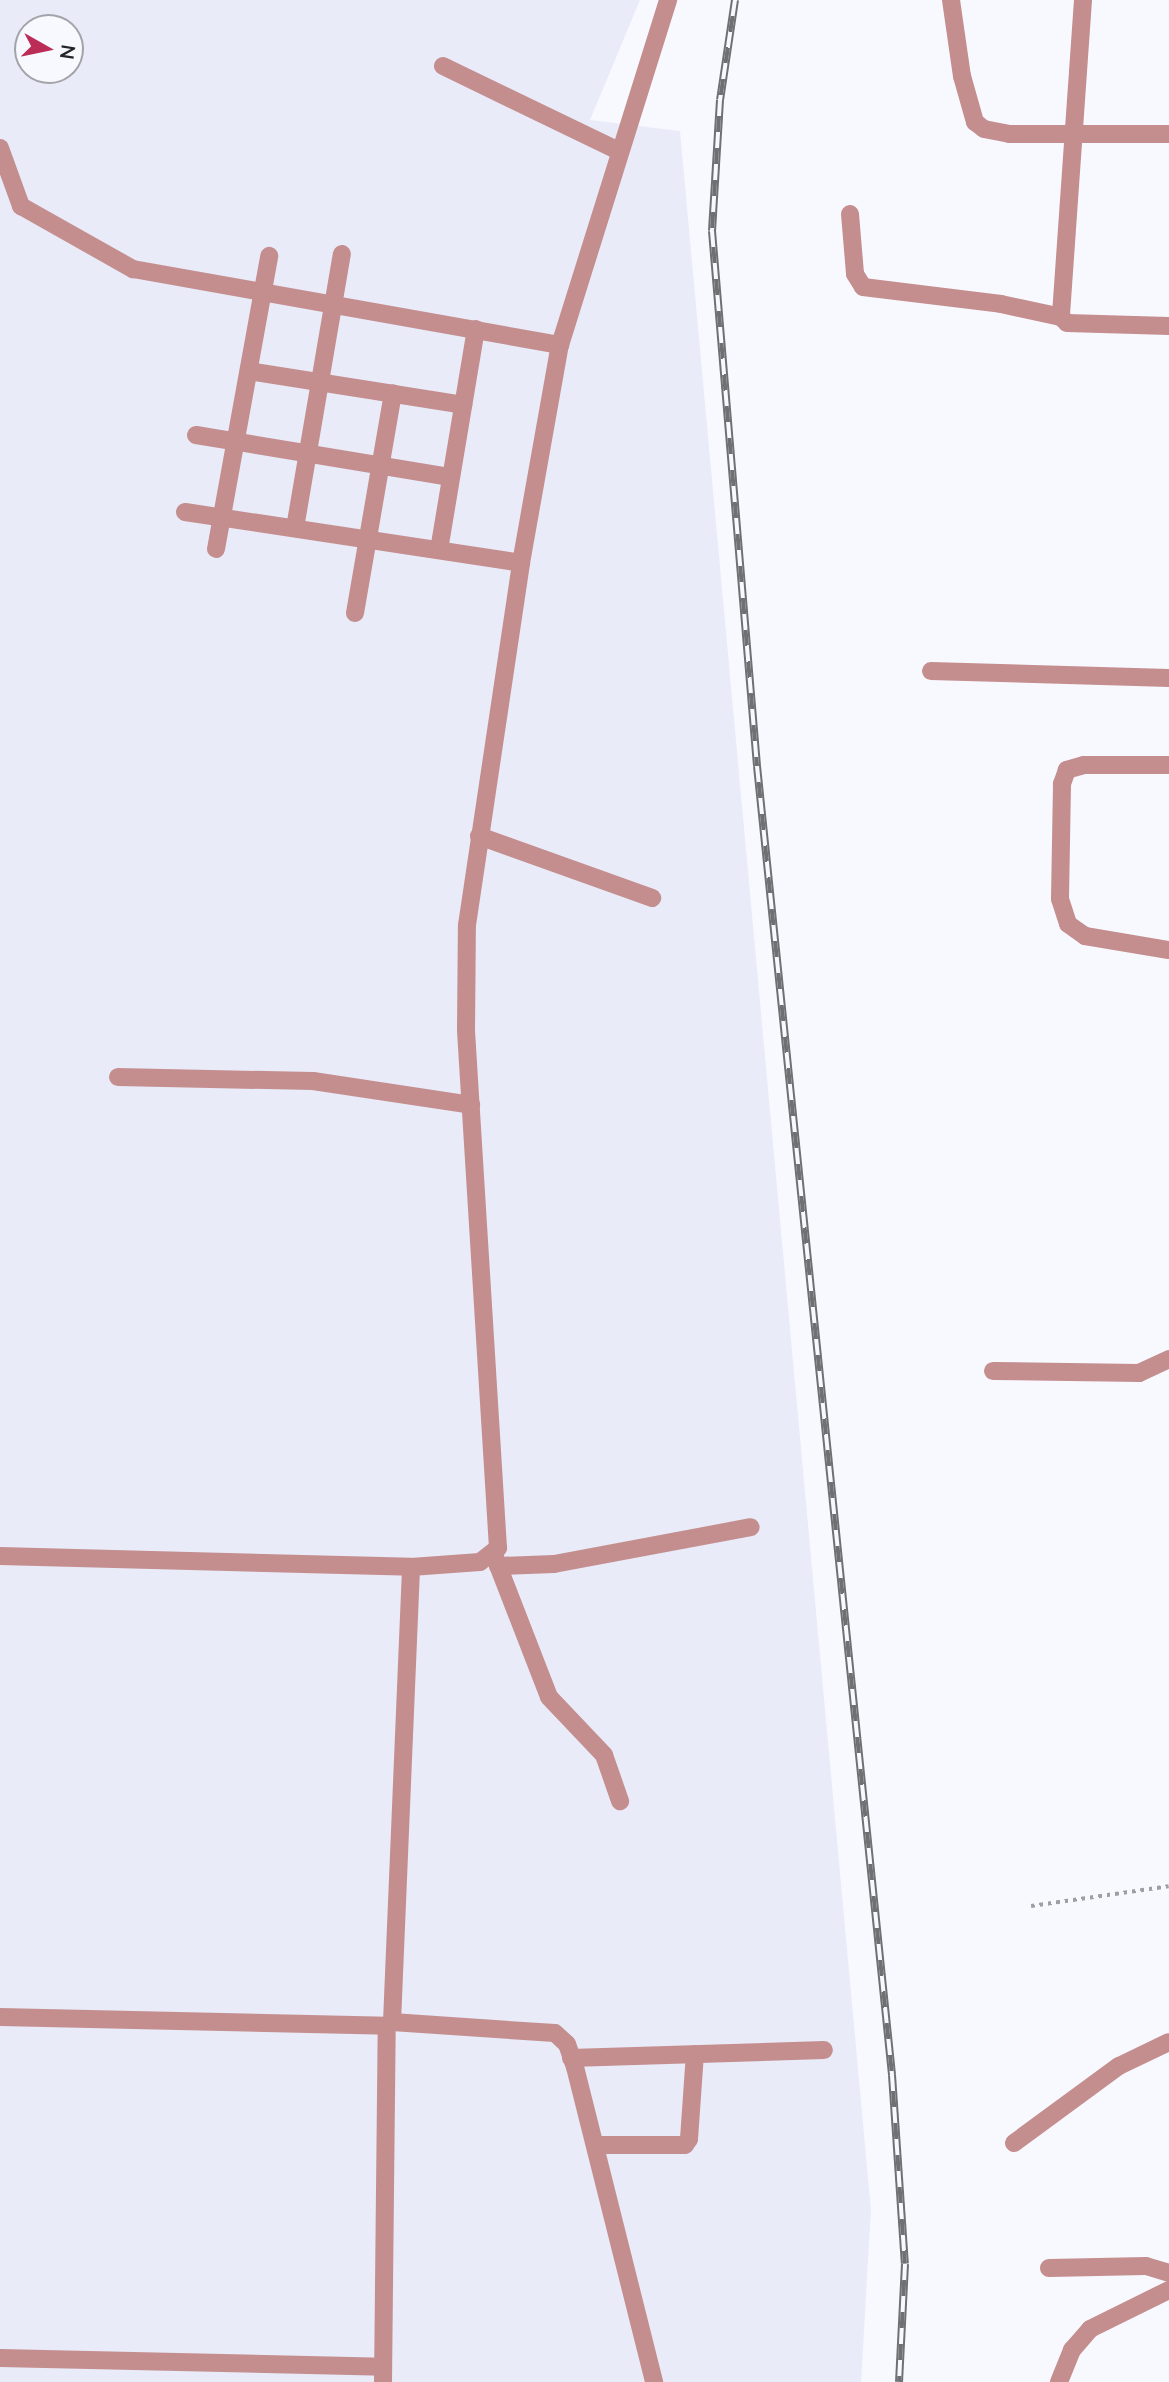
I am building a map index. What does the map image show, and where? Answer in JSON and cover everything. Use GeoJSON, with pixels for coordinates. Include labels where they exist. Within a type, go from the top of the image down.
{"type":"FeatureCollection","features":[{"type":"Feature","properties":{"kind":"street"},"geometry":{"type":"LineString","coordinates":[[620,1801],[604,1755],[549,1697],[496,1561],[499,1542],[471,1105],[466,963],[479,836],[521,563],[560,345],[668,0]]}},
{"type":"Feature","properties":{"kind":"street"},"geometry":{"type":"LineString","coordinates":[[951,0],[957,53],[975,122],[994,134],[1169,134]]}},
{"type":"Feature","properties":{"kind":"street"},"geometry":{"type":"LineString","coordinates":[[1061,317],[1083,0]]}},
{"type":"Feature","properties":{"kind":"street"},"geometry":{"type":"LineString","coordinates":[[443,66],[619,151]]}},
{"type":"Feature","properties":{"kind":"street"},"geometry":{"type":"LineString","coordinates":[[0,148],[12,192],[21,206],[104,248],[122,265],[334,306],[560,345]]}},
{"type":"Feature","properties":{"kind":"street"},"geometry":{"type":"LineString","coordinates":[[850,214],[855,274],[863,287],[1000,304],[1061,317],[1067,323],[1169,326]]}},
{"type":"Feature","properties":{"kind":"street"},"geometry":{"type":"LineString","coordinates":[[295,528],[342,254]]}},
{"type":"Feature","properties":{"kind":"street"},"geometry":{"type":"LineString","coordinates":[[216,549],[269,257]]}},
{"type":"Feature","properties":{"kind":"street"},"geometry":{"type":"LineString","coordinates":[[439,550],[476,329]]}},
{"type":"Feature","properties":{"kind":"street"},"geometry":{"type":"LineString","coordinates":[[249,371],[463,405]]}},
{"type":"Feature","properties":{"kind":"street"},"geometry":{"type":"LineString","coordinates":[[355,613],[393,393]]}},
{"type":"Feature","properties":{"kind":"street"},"geometry":{"type":"LineString","coordinates":[[195,435],[451,477]]}},
{"type":"Feature","properties":{"kind":"street"},"geometry":{"type":"LineString","coordinates":[[185,512],[521,563]]}},
{"type":"Feature","properties":{"kind":"street"},"geometry":{"type":"LineString","coordinates":[[931,671],[1169,678]]}},
{"type":"Feature","properties":{"kind":"street"},"geometry":{"type":"LineString","coordinates":[[1169,765],[1084,765],[1068,769],[1062,784],[1060,899],[1068,924],[1085,936],[1169,950]]}},
{"type":"Feature","properties":{"kind":"street"},"geometry":{"type":"LineString","coordinates":[[479,836],[652,898]]}},
{"type":"Feature","properties":{"kind":"street"},"geometry":{"type":"LineString","coordinates":[[118,1077],[313,1081],[471,1105]]}},
{"type":"Feature","properties":{"kind":"street"},"geometry":{"type":"LineString","coordinates":[[993,1371],[1139,1373],[1169,1359]]}},
{"type":"Feature","properties":{"kind":"street"},"geometry":{"type":"LineString","coordinates":[[0,1556],[411,1567],[496,1561],[554,1564],[751,1527]]}},
{"type":"Feature","properties":{"kind":"street"},"geometry":{"type":"LineString","coordinates":[[0,2358],[383,2374],[390,2024],[411,1567]]}},
{"type":"Feature","properties":{"kind":"street"},"geometry":{"type":"LineString","coordinates":[[0,2017],[390,2024],[540,2029],[555,2033],[571,2058],[654,2382]]}},
{"type":"Feature","properties":{"kind":"street"},"geometry":{"type":"LineString","coordinates":[[1014,2143],[1119,2066],[1169,2042]]}},
{"type":"Feature","properties":{"kind":"street"},"geometry":{"type":"LineString","coordinates":[[571,2058],[824,2050]]}},
{"type":"Feature","properties":{"kind":"street"},"geometry":{"type":"LineString","coordinates":[[595,2145],[685,2145],[689,2139],[695,2054]]}},
{"type":"Feature","properties":{"kind":"street"},"geometry":{"type":"LineString","coordinates":[[1049,2267],[1146,2266],[1169,2273]]}},
{"type":"Feature","properties":{"kind":"street"},"geometry":{"type":"LineString","coordinates":[[1059,2382],[1072,2350],[1090,2329],[1169,2290]]}},
{"type":"Feature","properties":{"kind":"path"},"geometry":{"type":"LineString","coordinates":[[1031,1906],[1169,1886]]}},
{"type":"Feature","properties":{"kind":"shaded area"},"geometry":{"type":"Polygon","coordinates":[[[0,0],[640,0],[590,120],[680,131],[871,2210],[861,2382],[0,2382],[0,0]]]}},
{"type":"Feature","properties":{"kind":"railway"},"geometry":{"type":"LineString","coordinates":[[735,0],[720,100],[712,231],[757,766],[892,2075],[905,2264],[899,2382]]}}]}
